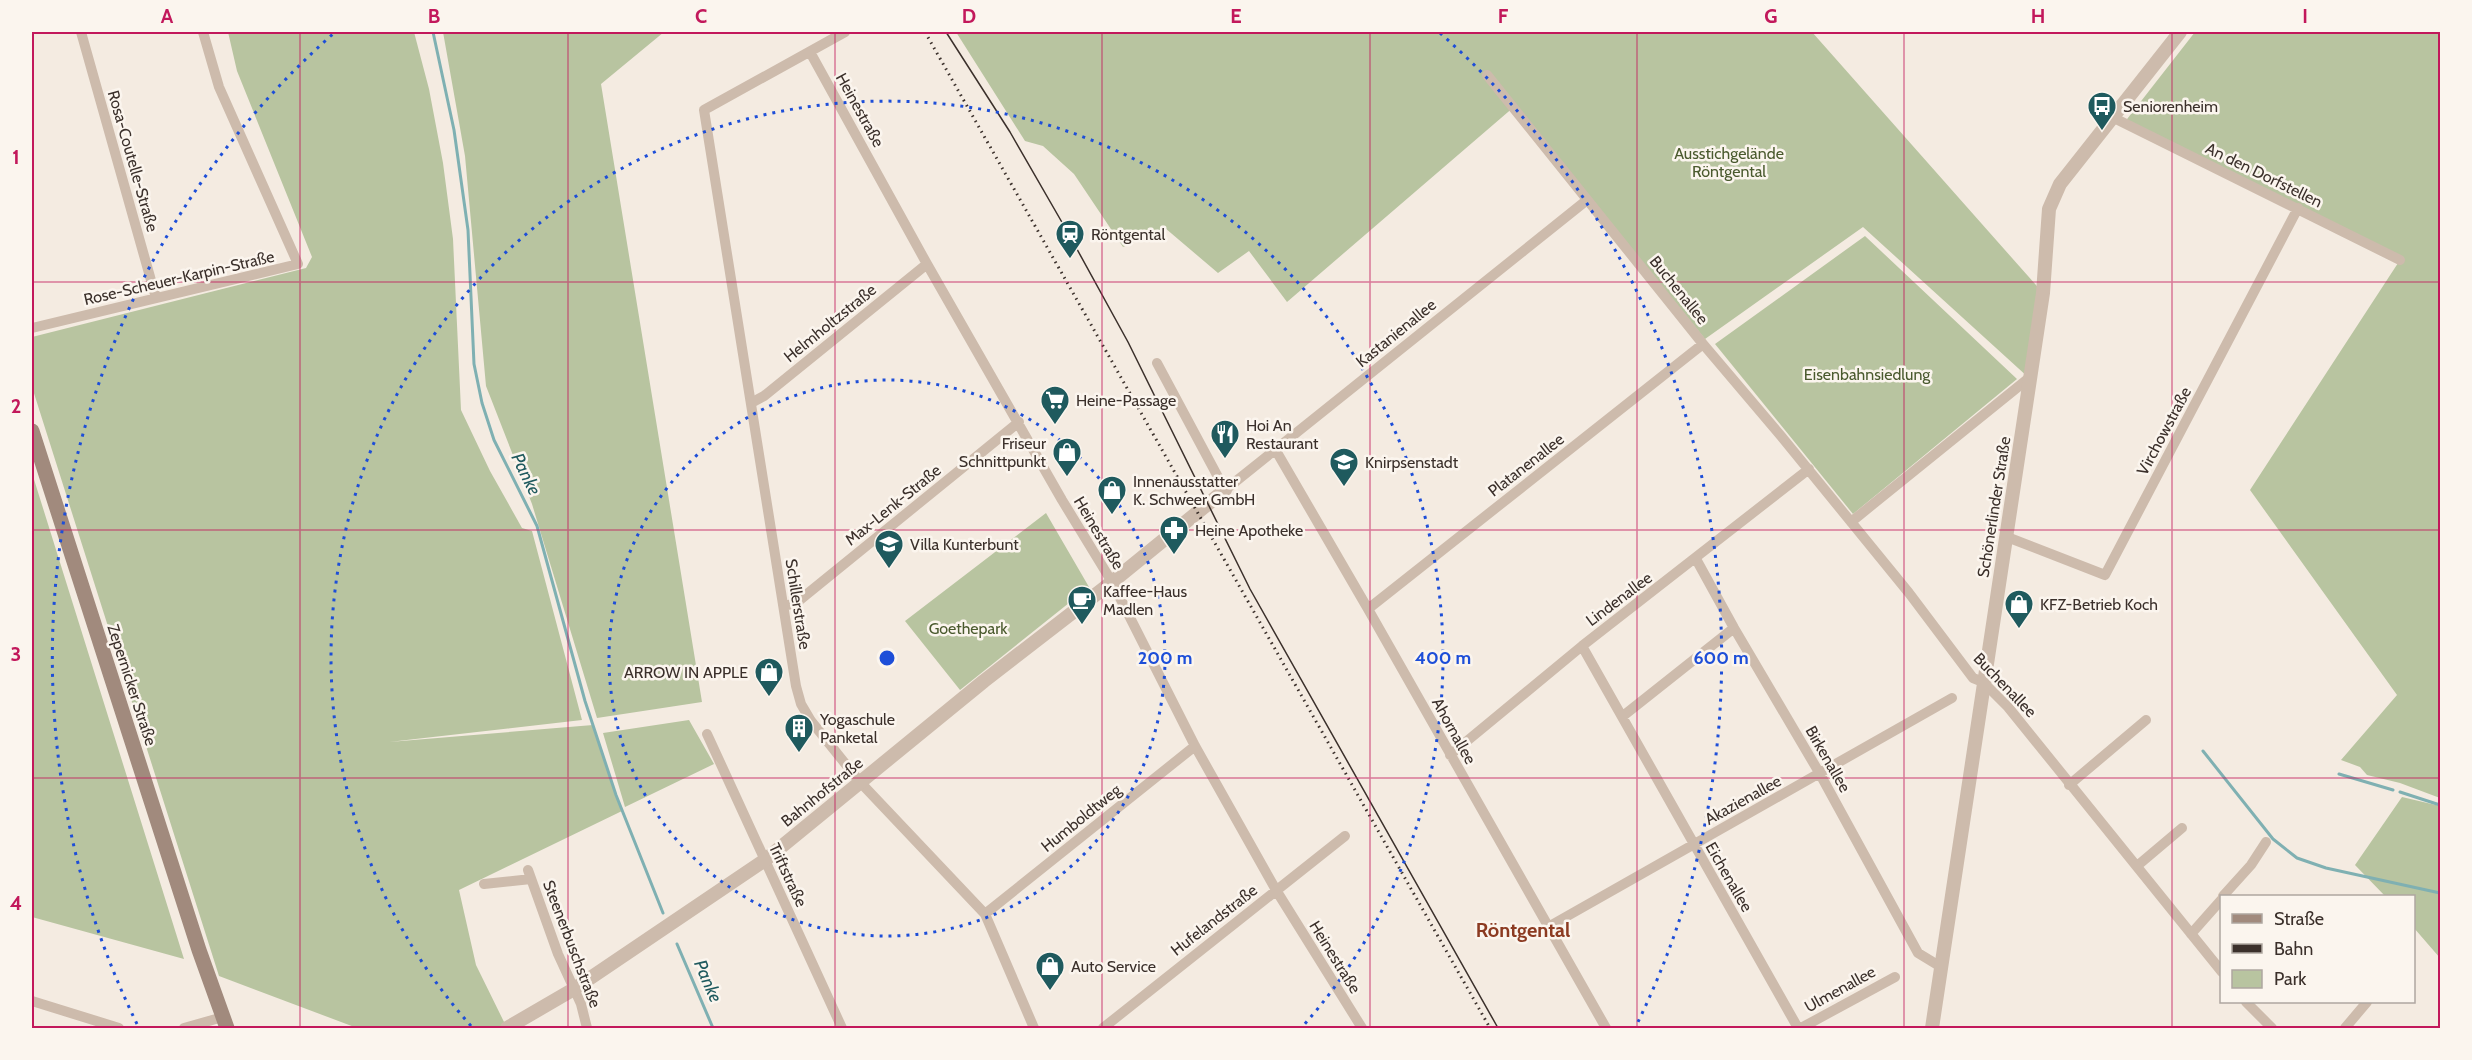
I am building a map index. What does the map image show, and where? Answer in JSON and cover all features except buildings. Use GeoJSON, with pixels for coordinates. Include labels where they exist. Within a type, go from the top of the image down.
{"type":"FeatureCollection","features":[{"type":"Feature","properties":{"kind":"main road","name":"Zepernicker Straße"},"geometry":{"type":"LineString","coordinates":[[32,432],[199,950],[225,1023]]}},
{"type":"Feature","properties":{"kind":"street","name":"Rosa-Coutelle-Straße"},"geometry":{"type":"LineString","coordinates":[[81,32],[156,298]]}},
{"type":"Feature","properties":{"kind":"street","name":"Rose-Scheuer-Karpin-Straße"},"geometry":{"type":"LineString","coordinates":[[32,328],[298,264],[219,87],[203,32]]}},
{"type":"Feature","properties":{"kind":"street"},"geometry":{"type":"LineString","coordinates":[[810,52],[845,32]]}},
{"type":"Feature","properties":{"kind":"street","name":"Schönerlinder Straße"},"geometry":{"type":"LineString","coordinates":[[1932,1029],[2043,293],[2049,209],[2060,184],[2180,32]]}},
{"type":"Feature","properties":{"kind":"street","name":"Schillerstraße"},"geometry":{"type":"LineString","coordinates":[[810,52],[704,110],[796,686],[801,704],[811,721],[860,782],[985,914],[1034,1029]]}},
{"type":"Feature","properties":{"kind":"street","name":"Heinestraße"},"geometry":{"type":"LineString","coordinates":[[810,52],[927,264],[1062,500],[1112,582],[1195,746],[1276,890],[1362,1029]]}},
{"type":"Feature","properties":{"kind":"street","name":"Buchenallee"},"geometry":{"type":"LineString","coordinates":[[1487,75],[1703,344],[1809,469],[1941,633],[1973,678],[1983,682],[2008,707],[2220,970]]}},
{"type":"Feature","properties":{"kind":"street","name":"An den Dorfstellen"},"geometry":{"type":"LineString","coordinates":[[2114,118],[2400,260]]}},
{"type":"Feature","properties":{"kind":"street","name":"Kastanienallee"},"geometry":{"type":"LineString","coordinates":[[1225,490],[1587,200]]}},
{"type":"Feature","properties":{"kind":"street","name":"Virchowstraße"},"geometry":{"type":"LineString","coordinates":[[2007,537],[2105,575],[2298,208]]}},
{"type":"Feature","properties":{"kind":"street","name":"Helmholtzstraße"},"geometry":{"type":"LineString","coordinates":[[751,403],[764,396],[927,264]]}},
{"type":"Feature","properties":{"kind":"street","name":"Platanenallee"},"geometry":{"type":"LineString","coordinates":[[1368,609],[1703,344]]}},
{"type":"Feature","properties":{"kind":"street"},"geometry":{"type":"LineString","coordinates":[[1157,363],[1225,490]]}},
{"type":"Feature","properties":{"kind":"street"},"geometry":{"type":"LineString","coordinates":[[1851,522],[2029,378]]}},
{"type":"Feature","properties":{"kind":"street","name":"Max-Lenk-Straße"},"geometry":{"type":"LineString","coordinates":[[784,606],[796,603],[1019,422]]}},
{"type":"Feature","properties":{"kind":"street","name":"Ahornallee"},"geometry":{"type":"LineString","coordinates":[[1275,449],[1606,1029]]}},
{"type":"Feature","properties":{"kind":"street","name":"Lindenallee"},"geometry":{"type":"LineString","coordinates":[[1450,755],[1582,646],[1809,469]]}},
{"type":"Feature","properties":{"kind":"street","name":"Bahnhofstraße"},"geometry":{"type":"LineString","coordinates":[[507,1029],[574,989],[765,860],[1010,660],[1112,582],[1225,490]]}},
{"type":"Feature","properties":{"kind":"street","name":"Birkenallee"},"geometry":{"type":"LineString","coordinates":[[1696,559],[1820,774],[1918,953],[1941,967]]}},
{"type":"Feature","properties":{"kind":"street"},"geometry":{"type":"LineString","coordinates":[[1623,716],[1734,628]]}},
{"type":"Feature","properties":{"kind":"street","name":"Eichenallee"},"geometry":{"type":"LineString","coordinates":[[1582,646],[1799,1029]]}},
{"type":"Feature","properties":{"kind":"street","name":"Akazienallee"},"geometry":{"type":"LineString","coordinates":[[1548,927],[1952,698]]}},
{"type":"Feature","properties":{"kind":"street"},"geometry":{"type":"LineString","coordinates":[[2069,784],[2146,720]]}},
{"type":"Feature","properties":{"kind":"street","name":"Triftstraße"},"geometry":{"type":"LineString","coordinates":[[707,734],[842,1029]]}},
{"type":"Feature","properties":{"kind":"street","name":"Humboldtweg"},"geometry":{"type":"LineString","coordinates":[[985,914],[1195,746]]}},
{"type":"Feature","properties":{"kind":"street"},"geometry":{"type":"LineString","coordinates":[[2137,866],[2182,828]]}},
{"type":"Feature","properties":{"kind":"street","name":"Hufelandstraße"},"geometry":{"type":"LineString","coordinates":[[1102,1029],[1345,836]]}},
{"type":"Feature","properties":{"kind":"street"},"geometry":{"type":"LineString","coordinates":[[2225,895],[2251,865],[2266,842]]}},
{"type":"Feature","properties":{"kind":"street","name":"Steenerbuschstraße"},"geometry":{"type":"LineString","coordinates":[[484,884],[530,874],[587,1029]]}},
{"type":"Feature","properties":{"kind":"street"},"geometry":{"type":"LineString","coordinates":[[2191,934],[2220,900]]}},
{"type":"Feature","properties":{"kind":"street","name":"Ulmenallee"},"geometry":{"type":"LineString","coordinates":[[1799,1029],[1895,977]]}},
{"type":"Feature","properties":{"kind":"street"},"geometry":{"type":"LineString","coordinates":[[32,1001],[119,1029]]}},
{"type":"Feature","properties":{"kind":"street"},"geometry":{"type":"LineString","coordinates":[[2247,1003],[2272,1029]]}},
{"type":"Feature","properties":{"kind":"street"},"geometry":{"type":"LineString","coordinates":[[2345,1029],[2366,1003]]}},
{"type":"Feature","properties":{"kind":"street"},"geometry":{"type":"LineString","coordinates":[[183,1029],[225,1023]]}},
{"type":"Feature","properties":{"kind":"green space"},"geometry":{"type":"Polygon","coordinates":[[[228,32],[414,32],[429,89],[443,163],[453,239],[461,410],[490,471],[522,528],[532,531],[582,720],[389,742],[593,725],[622,811],[459,890],[476,965],[506,1026],[501,1028],[357,1028],[219,976],[32,387],[32,337],[306,268],[312,257],[237,71],[228,32]]]}},
{"type":"Feature","properties":{"kind":"green space"},"geometry":{"type":"Polygon","coordinates":[[[443,32],[664,32],[601,84],[702,702],[597,718],[532,504],[486,386],[465,156],[443,32]]]}},
{"type":"Feature","properties":{"kind":"green space","name":"Ausstichgelände Röntgental"},"geometry":{"type":"Polygon","coordinates":[[[956,32],[1812,32],[2043,293],[2029,378],[1863,227],[1705,339],[1515,106],[1287,302],[1249,251],[1218,273],[1165,228],[1123,247],[1074,174],[1043,146],[1025,141],[956,32]]]}},
{"type":"Feature","properties":{"kind":"green space"},"geometry":{"type":"Polygon","coordinates":[[[2195,32],[2440,32],[2440,798],[2400,783],[2367,775],[2360,767],[2341,760],[2397,695],[2250,490],[2400,260],[2124,123],[2195,32]]]}},
{"type":"Feature","properties":{"kind":"green space","name":"Eisenbahnsiedlung"},"geometry":{"type":"Polygon","coordinates":[[[1865,236],[2017,379],[1853,514],[1715,344],[1865,236]]]}},
{"type":"Feature","properties":{"kind":"green space"},"geometry":{"type":"Polygon","coordinates":[[[32,473],[184,959],[32,917],[32,473]]]}},
{"type":"Feature","properties":{"kind":"green space","name":"Goethepark"},"geometry":{"type":"Polygon","coordinates":[[[1046,513],[1089,587],[960,690],[905,621],[1046,513]]]}},
{"type":"Feature","properties":{"kind":"green space"},"geometry":{"type":"Polygon","coordinates":[[[689,720],[714,764],[625,807],[603,733],[689,720]]]}},
{"type":"Feature","properties":{"kind":"green space"},"geometry":{"type":"Polygon","coordinates":[[[2402,797],[2440,806],[2440,958],[2415,929],[2415,895],[2384,895],[2355,865],[2402,797]]]}},
{"type":"Feature","properties":{"kind":"waterway","name":"Panke"},"geometry":{"type":"LineString","coordinates":[[433,32],[454,130],[468,230],[474,364],[482,403],[494,440],[537,526],[585,701],[616,795],[663,913]]}},
{"type":"Feature","properties":{"kind":"waterway"},"geometry":{"type":"LineString","coordinates":[[2203,751],[2273,839],[2297,858],[2326,868],[2440,893]]}},
{"type":"Feature","properties":{"kind":"waterway"},"geometry":{"type":"LineString","coordinates":[[2339,774],[2393,790]]}},
{"type":"Feature","properties":{"kind":"waterway"},"geometry":{"type":"LineString","coordinates":[[2400,792],[2440,805]]}},
{"type":"Feature","properties":{"kind":"waterway","name":"Panke"},"geometry":{"type":"LineString","coordinates":[[677,944],[713,1028]]}},
{"type":"Feature","properties":{"kind":"tram line"},"geometry":{"type":"LineString","coordinates":[[946,32],[1010,132],[1067,231],[1128,342],[1250,589],[1498,1028]]}},
{"type":"Feature","properties":{"kind":"railway"},"geometry":{"type":"LineString","coordinates":[[925,32],[1490,1028]]}},
{"type":"Feature","properties":{"kind":"place","name":"Seniorenheim"},"geometry":{"type":"Point","coordinates":[2102,132]}},
{"type":"Feature","properties":{"kind":"place","name":"Röntgental"},"geometry":{"type":"Point","coordinates":[1070,260]}},
{"type":"Feature","properties":{"kind":"place","name":"Heine-Passage"},"geometry":{"type":"Point","coordinates":[1055,426]}},
{"type":"Feature","properties":{"kind":"place","name":"Hoi An Restaurant"},"geometry":{"type":"Point","coordinates":[1225,460]}},
{"type":"Feature","properties":{"kind":"place","name":"Friseur Schnittpunkt"},"geometry":{"type":"Point","coordinates":[1067,478]}},
{"type":"Feature","properties":{"kind":"place","name":"Knirpsenstadt"},"geometry":{"type":"Point","coordinates":[1344,488]}},
{"type":"Feature","properties":{"kind":"place","name":"Innenausstatter K. Schweer GmbH"},"geometry":{"type":"Point","coordinates":[1112,516]}},
{"type":"Feature","properties":{"kind":"place","name":"Heine Apotheke"},"geometry":{"type":"Point","coordinates":[1174,556]}},
{"type":"Feature","properties":{"kind":"place","name":"Villa Kunterbunt"},"geometry":{"type":"Point","coordinates":[889,570]}},
{"type":"Feature","properties":{"kind":"place","name":"Kaffee-Haus Madlen"},"geometry":{"type":"Point","coordinates":[1082,626]}},
{"type":"Feature","properties":{"kind":"place","name":"KFZ-Betrieb Koch"},"geometry":{"type":"Point","coordinates":[2019,630]}},
{"type":"Feature","properties":{"kind":"place","name":"ARROW IN APPLE"},"geometry":{"type":"Point","coordinates":[769,698]}},
{"type":"Feature","properties":{"kind":"place","name":"Yogaschule Panketal"},"geometry":{"type":"Point","coordinates":[799,754]}},
{"type":"Feature","properties":{"kind":"place","name":"Auto Service"},"geometry":{"type":"Point","coordinates":[1050,992]}},
{"type":"Feature","properties":{"kind":"district","name":"Röntgental"},"geometry":{"type":"Point","coordinates":[1523,930]}}]}
